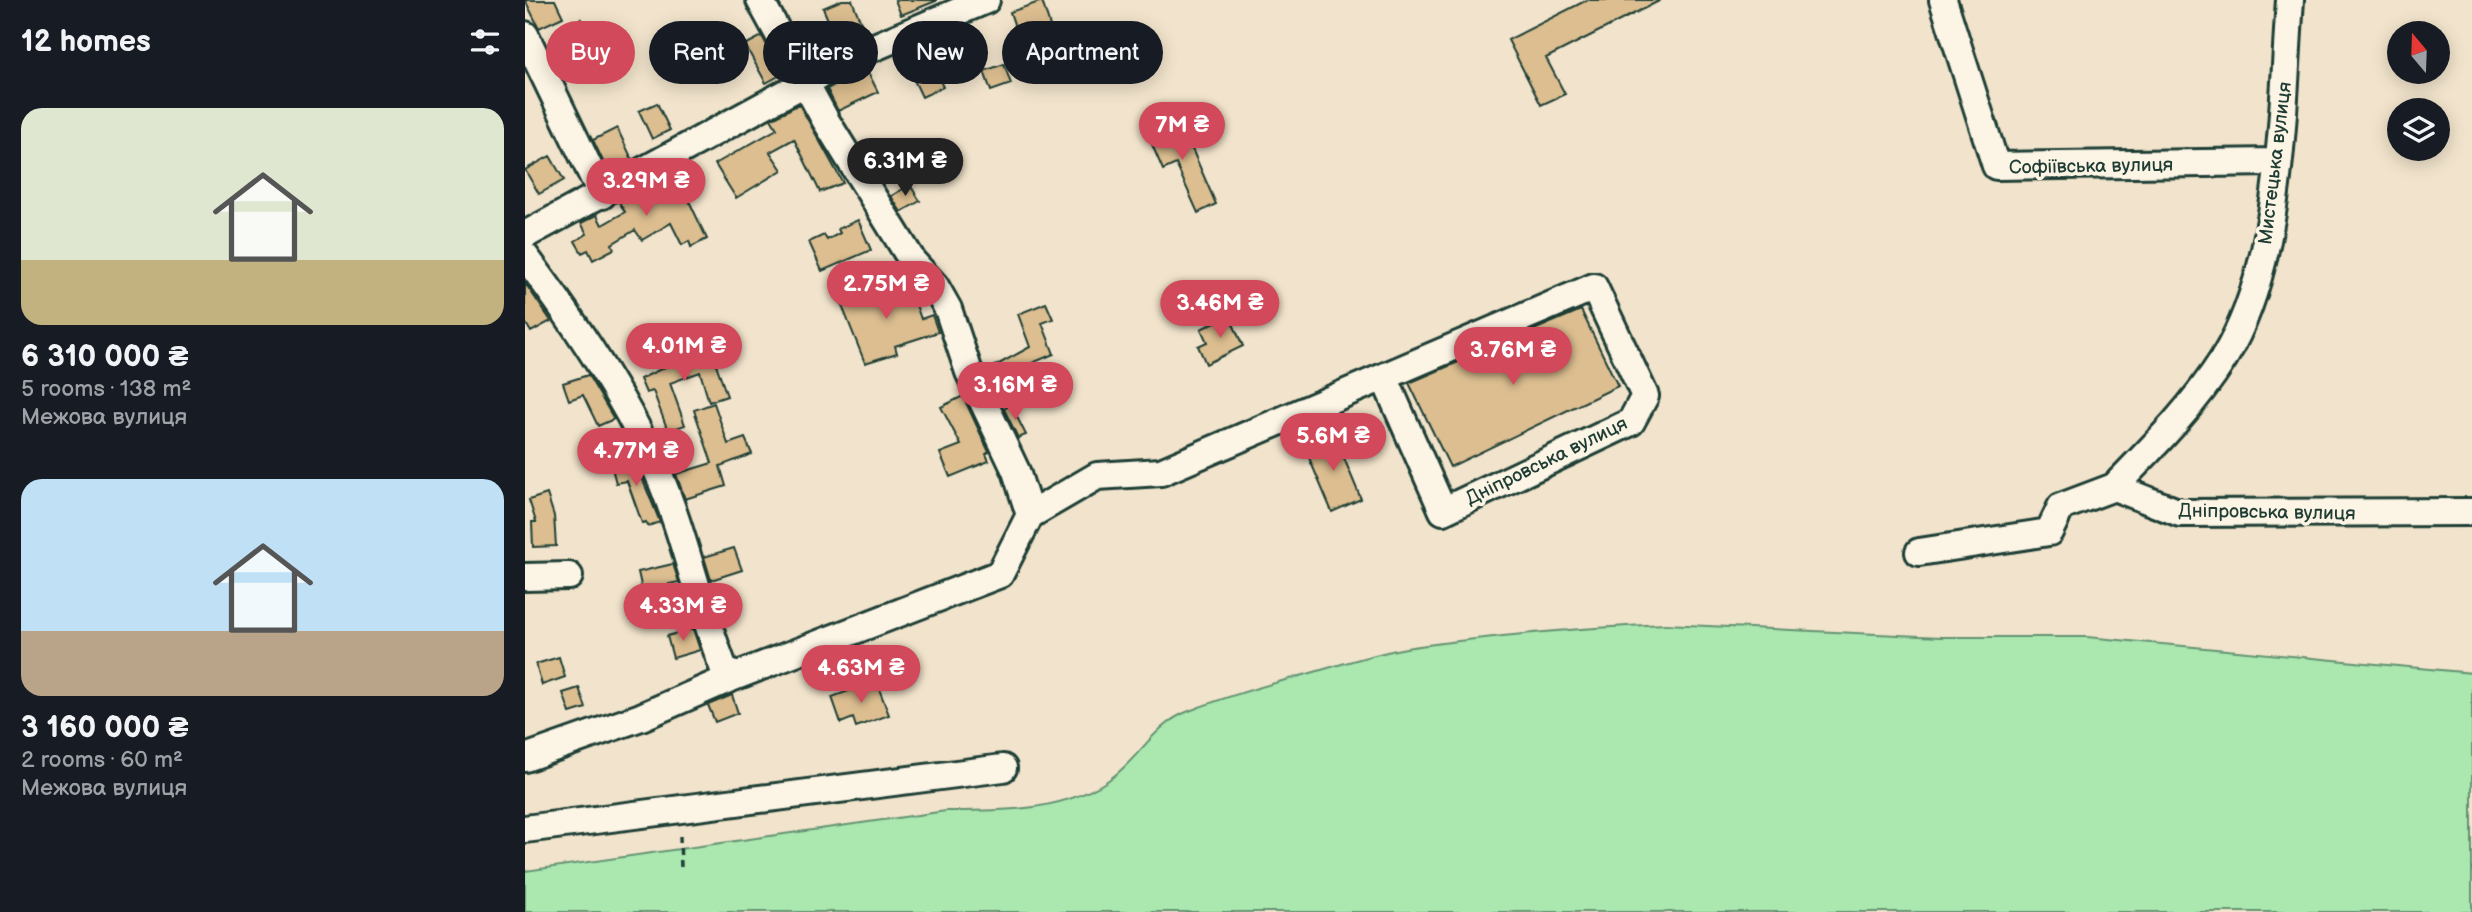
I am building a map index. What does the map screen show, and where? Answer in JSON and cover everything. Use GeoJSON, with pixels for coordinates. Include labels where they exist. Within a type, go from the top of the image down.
{"type":"FeatureCollection","features":[{"type":"Feature","properties":{"kind":"street"},"geometry":{"type":"LineString","coordinates":[[760,0],[771,21]]}},
{"type":"Feature","properties":{"kind":"street"},"geometry":{"type":"LineString","coordinates":[[878,45],[986,0]]}},
{"type":"Feature","properties":{"kind":"street","name":"Софіївська вулиця"},"geometry":{"type":"LineString","coordinates":[[1943,0],[1996,166],[2277,162]]}},
{"type":"Feature","properties":{"kind":"street","name":"Мистецька вулиця"},"geometry":{"type":"LineString","coordinates":[[2113,487],[2179,421],[2225,356],[2256,289],[2271,217],[2293,0]]}},
{"type":"Feature","properties":{"kind":"street"},"geometry":{"type":"LineString","coordinates":[[525,35],[602,195]]}},
{"type":"Feature","properties":{"kind":"street"},"geometry":{"type":"LineString","coordinates":[[525,235],[799,84]]}},
{"type":"Feature","properties":{"kind":"street"},"geometry":{"type":"LineString","coordinates":[[525,758],[641,717],[728,679],[1000,574],[1030,516],[1016,471],[969,372],[948,309],[935,286],[912,262],[804,84]]}},
{"type":"Feature","properties":{"kind":"street"},"geometry":{"type":"LineString","coordinates":[[525,256],[578,328],[656,467],[673,511],[708,632],[728,679]]}},
{"type":"Feature","properties":{"kind":"street","name":"Дніпровська вулиця"},"geometry":{"type":"LineString","coordinates":[[1030,516],[1097,476],[1161,472],[1594,287],[1645,396],[1631,422],[1443,511],[1384,377]]}},
{"type":"Feature","properties":{"kind":"street"},"geometry":{"type":"LineString","coordinates":[[1919,552],[2049,532],[2061,507],[2113,487]]}},
{"type":"Feature","properties":{"kind":"street","name":"Дніпровська вулиця"},"geometry":{"type":"LineString","coordinates":[[2113,487],[2180,513],[2472,512]]}},
{"type":"Feature","properties":{"kind":"street"},"geometry":{"type":"LineString","coordinates":[[525,578],[569,576]]}},
{"type":"Feature","properties":{"kind":"street"},"geometry":{"type":"LineString","coordinates":[[525,829],[1003,768]]}},
{"type":"Feature","properties":{"kind":"path"},"geometry":{"type":"LineString","coordinates":[[680,836],[681,868]]}},
{"type":"Feature","properties":{"kind":"green space"},"geometry":{"type":"Polygon","coordinates":[[[1665,624],[1941,637],[2087,637],[2472,673],[2472,912],[525,912],[525,871],[946,811],[1034,807],[1076,797],[1114,776],[1158,731],[1177,716],[1244,692],[1370,656],[1412,647],[1475,639],[1665,624]]]}},
{"type":"Feature","properties":{"kind":"building"},"geometry":{"type":"Polygon","coordinates":[[[525,0],[555,0],[563,17],[546,21],[546,25],[539,28],[525,0]]]}},
{"type":"Feature","properties":{"kind":"building"},"geometry":{"type":"Polygon","coordinates":[[[842,0],[852,0],[860,21],[828,21],[823,8],[842,0]]]}},
{"type":"Feature","properties":{"kind":"building"},"geometry":{"type":"Polygon","coordinates":[[[895,0],[936,0],[936,1],[901,15],[895,0]]]}},
{"type":"Feature","properties":{"kind":"building"},"geometry":{"type":"Polygon","coordinates":[[[1587,0],[1661,0],[1546,58],[1565,94],[1541,105],[1508,40],[1587,0]]]}},
{"type":"Feature","properties":{"kind":"building"},"geometry":{"type":"Polygon","coordinates":[[[1042,1],[1048,21],[1013,21],[1010,12],[1042,1]]]}},
{"type":"Feature","properties":{"kind":"building"},"geometry":{"type":"Polygon","coordinates":[[[762,36],[763,38],[763,78],[749,52],[749,43],[762,36]]]}},
{"type":"Feature","properties":{"kind":"building"},"geometry":{"type":"Polygon","coordinates":[[[1002,65],[1002,84],[1011,84],[991,91],[988,70],[1002,65]]]}},
{"type":"Feature","properties":{"kind":"building"},"geometry":{"type":"Polygon","coordinates":[[[836,84],[874,84],[878,92],[838,111],[827,89],[836,84]]]}},
{"type":"Feature","properties":{"kind":"building"},"geometry":{"type":"Polygon","coordinates":[[[916,84],[942,84],[943,87],[922,97],[916,84]]]}},
{"type":"Feature","properties":{"kind":"building"},"geometry":{"type":"Polygon","coordinates":[[[657,103],[670,130],[652,139],[639,111],[657,103]]]}},
{"type":"Feature","properties":{"kind":"building"},"geometry":{"type":"Polygon","coordinates":[[[799,104],[843,183],[820,192],[794,139],[770,152],[782,170],[736,198],[715,164],[777,129],[771,119],[799,104]]]}},
{"type":"Feature","properties":{"kind":"building"},"geometry":{"type":"Polygon","coordinates":[[[1179,119],[1216,204],[1198,213],[1176,164],[1163,170],[1147,133],[1179,119]]]}},
{"type":"Feature","properties":{"kind":"building"},"geometry":{"type":"Polygon","coordinates":[[[617,128],[632,159],[608,172],[593,140],[617,128]]]}},
{"type":"Feature","properties":{"kind":"building"},"geometry":{"type":"Polygon","coordinates":[[[550,156],[564,180],[539,194],[525,170],[550,156]]]}},
{"type":"Feature","properties":{"kind":"building"},"geometry":{"type":"Polygon","coordinates":[[[675,171],[707,239],[691,247],[689,241],[682,245],[671,223],[642,240],[635,230],[612,244],[614,249],[593,260],[588,250],[582,253],[575,241],[587,234],[581,223],[597,215],[602,225],[625,212],[619,202],[675,171]]]}},
{"type":"Feature","properties":{"kind":"building"},"geometry":{"type":"Polygon","coordinates":[[[910,185],[920,201],[901,212],[891,196],[910,185]]]}},
{"type":"Feature","properties":{"kind":"building"},"geometry":{"type":"Polygon","coordinates":[[[858,220],[871,250],[822,271],[809,242],[824,235],[827,240],[840,233],[838,229],[858,220]]]}},
{"type":"Feature","properties":{"kind":"building"},"geometry":{"type":"Polygon","coordinates":[[[908,282],[921,319],[932,315],[938,332],[895,346],[897,353],[865,363],[841,303],[908,282]]]}},
{"type":"Feature","properties":{"kind":"building"},"geometry":{"type":"Polygon","coordinates":[[[525,283],[551,321],[531,332],[525,322],[525,283]]]}},
{"type":"Feature","properties":{"kind":"building"},"geometry":{"type":"Polygon","coordinates":[[[1046,303],[1053,319],[1042,323],[1054,354],[1027,365],[1033,377],[999,396],[986,371],[1030,347],[1018,314],[1046,303]]]}},
{"type":"Feature","properties":{"kind":"building"},"geometry":{"type":"Polygon","coordinates":[[[1581,310],[1618,386],[1450,467],[1409,383],[1581,310]]]}},
{"type":"Feature","properties":{"kind":"building"},"geometry":{"type":"Polygon","coordinates":[[[1229,315],[1243,346],[1206,364],[1198,346],[1207,342],[1201,329],[1229,315]]]}},
{"type":"Feature","properties":{"kind":"building"},"geometry":{"type":"Polygon","coordinates":[[[711,345],[720,363],[716,364],[727,396],[709,402],[700,372],[670,383],[685,425],[668,431],[653,391],[646,393],[640,379],[711,345]]]}},
{"type":"Feature","properties":{"kind":"building"},"geometry":{"type":"Polygon","coordinates":[[[588,375],[614,419],[598,426],[583,395],[569,400],[563,383],[588,375]]]}},
{"type":"Feature","properties":{"kind":"building"},"geometry":{"type":"Polygon","coordinates":[[[963,396],[989,452],[986,454],[989,461],[950,477],[940,453],[961,445],[941,407],[963,396]]]}},
{"type":"Feature","properties":{"kind":"building"},"geometry":{"type":"Polygon","coordinates":[[[714,403],[728,444],[745,438],[752,454],[720,466],[726,486],[685,499],[676,474],[712,463],[694,410],[714,403]]]}},
{"type":"Feature","properties":{"kind":"building"},"geometry":{"type":"Polygon","coordinates":[[[1011,405],[1026,435],[1018,438],[1004,409],[1011,405]]]}},
{"type":"Feature","properties":{"kind":"building"},"geometry":{"type":"Polygon","coordinates":[[[1334,434],[1361,499],[1332,512],[1304,446],[1334,434]]]}},
{"type":"Feature","properties":{"kind":"building"},"geometry":{"type":"Polygon","coordinates":[[[633,456],[660,522],[648,526],[646,522],[642,523],[627,481],[616,483],[610,461],[633,456]]]}},
{"type":"Feature","properties":{"kind":"building"},"geometry":{"type":"Polygon","coordinates":[[[547,494],[554,516],[556,546],[533,547],[532,522],[536,522],[529,500],[547,494]]]}},
{"type":"Feature","properties":{"kind":"building"},"geometry":{"type":"Polygon","coordinates":[[[734,548],[742,570],[711,580],[704,557],[734,548]]]}},
{"type":"Feature","properties":{"kind":"building"},"geometry":{"type":"Polygon","coordinates":[[[673,564],[679,582],[669,584],[671,591],[649,596],[648,589],[642,590],[638,572],[673,564]]]}},
{"type":"Feature","properties":{"kind":"building"},"geometry":{"type":"Polygon","coordinates":[[[693,629],[700,650],[673,658],[667,636],[693,629]]]}},
{"type":"Feature","properties":{"kind":"building"},"geometry":{"type":"Polygon","coordinates":[[[559,657],[565,677],[542,685],[536,664],[559,657]]]}},
{"type":"Feature","properties":{"kind":"building"},"geometry":{"type":"Polygon","coordinates":[[[876,681],[889,715],[856,727],[853,718],[841,723],[832,697],[876,681]]]}},
{"type":"Feature","properties":{"kind":"building"},"geometry":{"type":"Polygon","coordinates":[[[579,688],[586,708],[570,713],[563,693],[579,688]]]}},
{"type":"Feature","properties":{"kind":"building"},"geometry":{"type":"Polygon","coordinates":[[[732,695],[738,713],[715,722],[708,705],[732,695]]]}}]}
